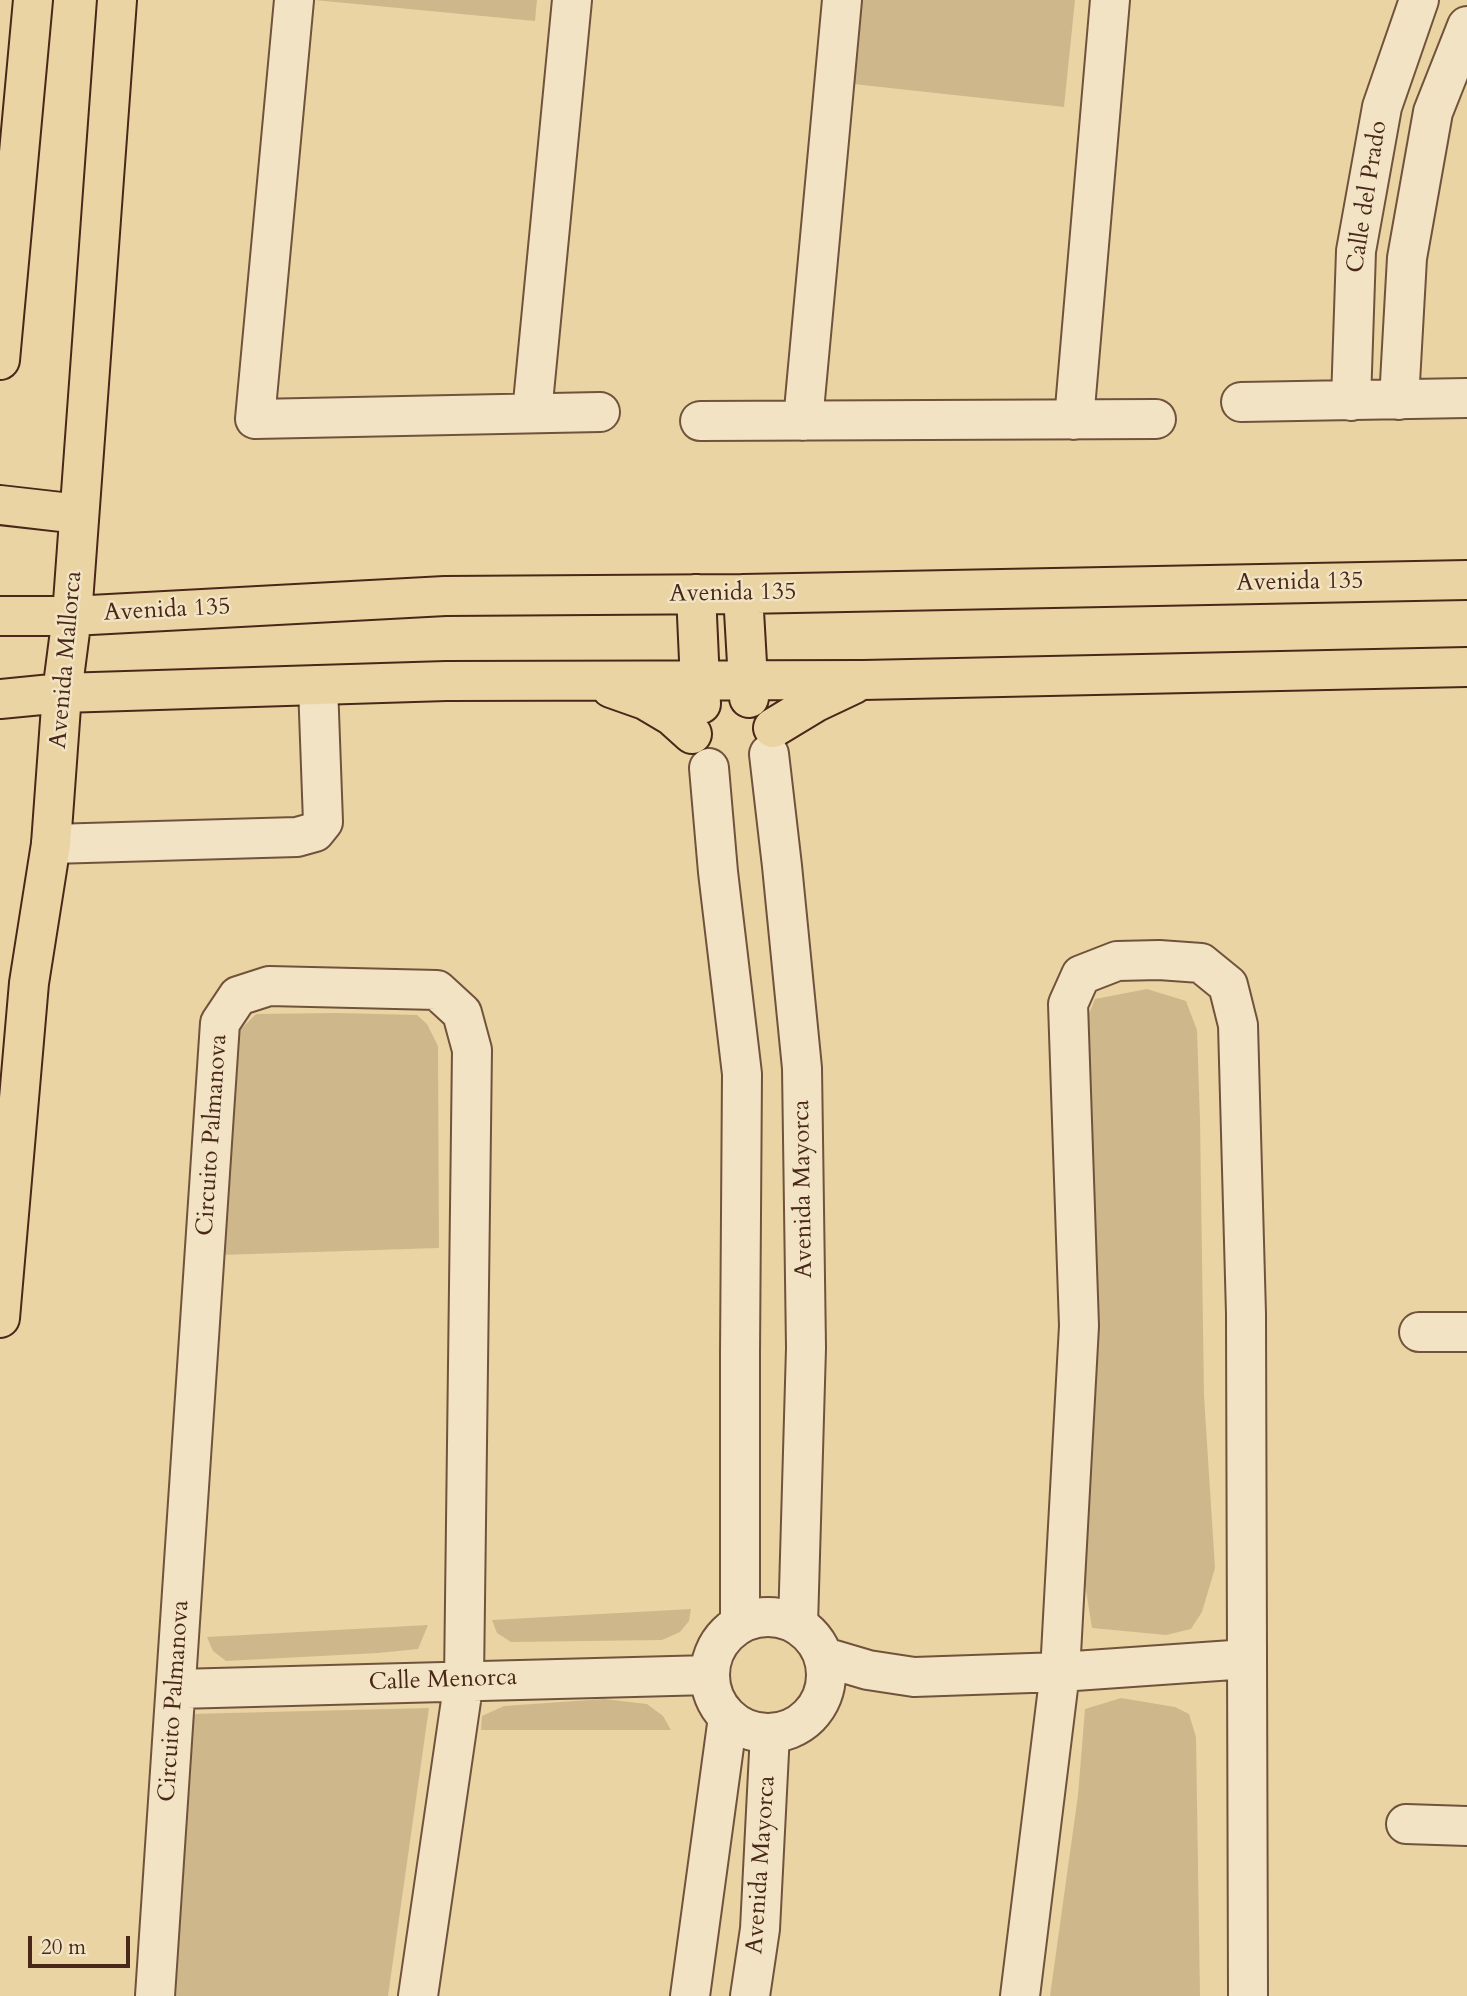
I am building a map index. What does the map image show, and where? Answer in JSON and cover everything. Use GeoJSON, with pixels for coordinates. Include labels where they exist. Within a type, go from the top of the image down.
{"type":"FeatureCollection","features":[{"type":"Feature","properties":{"kind":"main road"},"geometry":{"type":"LineString","coordinates":[[0,360],[33,0]]}},
{"type":"Feature","properties":{"kind":"main road","name":"Avenida Mallorca"},"geometry":{"type":"LineString","coordinates":[[0,1318],[29,983],[51,844],[62,693],[72,616],[117,0]]}},
{"type":"Feature","properties":{"kind":"main road"},"geometry":{"type":"LineString","coordinates":[[0,505],[79,513]]}},
{"type":"Feature","properties":{"kind":"main road","name":"Avenida 135"},"geometry":{"type":"LineString","coordinates":[[0,616],[72,616],[445,596],[744,594],[1467,580]]}},
{"type":"Feature","properties":{"kind":"main road"},"geometry":{"type":"LineString","coordinates":[[696,594],[698,708]]}},
{"type":"Feature","properties":{"kind":"main road"},"geometry":{"type":"LineString","coordinates":[[744,594],[749,689]]}},
{"type":"Feature","properties":{"kind":"main road"},"geometry":{"type":"LineString","coordinates":[[589,681],[645,700],[671,716],[749,689],[863,680],[1467,667]]}},
{"type":"Feature","properties":{"kind":"main road"},"geometry":{"type":"LineString","coordinates":[[771,741],[816,702],[863,680]]}},
{"type":"Feature","properties":{"kind":"main road"},"geometry":{"type":"LineString","coordinates":[[0,698],[62,693],[446,681],[589,681],[698,708]]}},
{"type":"Feature","properties":{"kind":"street"},"geometry":{"type":"LineString","coordinates":[[294,0],[255,419],[600,412]]}},
{"type":"Feature","properties":{"kind":"street"},"geometry":{"type":"LineString","coordinates":[[533,413],[572,0]]}},
{"type":"Feature","properties":{"kind":"street"},"geometry":{"type":"LineString","coordinates":[[803,421],[842,0]]}},
{"type":"Feature","properties":{"kind":"street"},"geometry":{"type":"LineString","coordinates":[[1074,420],[1110,0]]}},
{"type":"Feature","properties":{"kind":"street","name":"Calle del Prado"},"geometry":{"type":"LineString","coordinates":[[1351,401],[1356,251],[1382,107],[1419,0]]}},
{"type":"Feature","properties":{"kind":"street","name":"Calle del Prado"},"geometry":{"type":"LineString","coordinates":[[1399,400],[1407,258],[1433,112],[1467,26]]}},
{"type":"Feature","properties":{"kind":"street"},"geometry":{"type":"LineString","coordinates":[[1241,402],[1467,398]]}},
{"type":"Feature","properties":{"kind":"street"},"geometry":{"type":"LineString","coordinates":[[700,421],[1156,419]]}},
{"type":"Feature","properties":{"kind":"street"},"geometry":{"type":"LineString","coordinates":[[51,844],[297,836],[315,832],[323,822],[318,685]]}},
{"type":"Feature","properties":{"kind":"street"},"geometry":{"type":"LineString","coordinates":[[698,708],[694,747],[699,759],[721,775],[749,773],[761,765],[771,741],[768,716],[749,689]]}},
{"type":"Feature","properties":{"kind":"street","name":"Avenida Mayorca"},"geometry":{"type":"LineString","coordinates":[[771,741],[802,1068],[806,1348],[798,1625]]}},
{"type":"Feature","properties":{"kind":"street"},"geometry":{"type":"LineString","coordinates":[[709,768],[742,1074],[740,1624]]}},
{"type":"Feature","properties":{"kind":"street"},"geometry":{"type":"LineString","coordinates":[[1020,1996],[1060,1672],[1079,1326],[1068,1004],[1081,975],[1116,961],[1159,960],[1201,963],[1228,985],[1238,1025],[1246,1314],[1248,1996]]}},
{"type":"Feature","properties":{"kind":"street","name":"Circuito Palmanova"},"geometry":{"type":"LineString","coordinates":[[155,1996],[220,1023],[237,996],[269,986],[438,990],[462,1013],[472,1050],[464,1680],[418,1996]]}},
{"type":"Feature","properties":{"kind":"street"},"geometry":{"type":"LineString","coordinates":[[1419,1332],[1467,1332]]}},
{"type":"Feature","properties":{"kind":"street"},"geometry":{"type":"LineString","coordinates":[[814,1712],[821,1700],[826,1671],[824,1657],[809,1634],[798,1625],[779,1618],[760,1618],[740,1624],[728,1633],[712,1659],[710,1675],[715,1697],[728,1717],[747,1729],[770,1733],[786,1731],[814,1712],[866,1691],[914,1677]]}},
{"type":"Feature","properties":{"kind":"street"},"geometry":{"type":"LineString","coordinates":[[824,1657],[868,1670],[914,1677],[1060,1672],[1247,1658]]}},
{"type":"Feature","properties":{"kind":"street","name":"Calle Menorca"},"geometry":{"type":"LineString","coordinates":[[177,1689],[710,1675]]}},
{"type":"Feature","properties":{"kind":"street"},"geometry":{"type":"LineString","coordinates":[[690,1996],[728,1717]]}},
{"type":"Feature","properties":{"kind":"street","name":"Avenida Mayorca"},"geometry":{"type":"LineString","coordinates":[[750,1996],[760,1929],[770,1733]]}},
{"type":"Feature","properties":{"kind":"street"},"geometry":{"type":"LineString","coordinates":[[1406,1824],[1467,1826]]}},
{"type":"Feature","properties":{"kind":"shaded area"},"geometry":{"type":"Polygon","coordinates":[[[314,0],[537,0],[535,21],[314,0]]]}},
{"type":"Feature","properties":{"kind":"shaded area"},"geometry":{"type":"Polygon","coordinates":[[[862,0],[1075,0],[1064,107],[853,84],[862,0]]]}},
{"type":"Feature","properties":{"kind":"shaded area"},"geometry":{"type":"Polygon","coordinates":[[[1147,989],[1186,1001],[1197,1030],[1204,1396],[1215,1568],[1202,1612],[1191,1629],[1166,1635],[1092,1628],[1085,1584],[1094,1429],[1095,1283],[1082,1031],[1095,999],[1147,989]]]}},
{"type":"Feature","properties":{"kind":"shaded area"},"geometry":{"type":"Polygon","coordinates":[[[256,1014],[417,1015],[427,1024],[438,1046],[439,1248],[220,1255],[234,1036],[256,1014]]]}},
{"type":"Feature","properties":{"kind":"shaded area"},"geometry":{"type":"Polygon","coordinates":[[[691,1609],[689,1621],[680,1632],[662,1640],[511,1642],[497,1633],[492,1620],[691,1609]]]}},
{"type":"Feature","properties":{"kind":"shaded area"},"geometry":{"type":"Polygon","coordinates":[[[428,1625],[418,1649],[378,1653],[226,1661],[213,1651],[207,1637],[428,1625]]]}},
{"type":"Feature","properties":{"kind":"shaded area"},"geometry":{"type":"Polygon","coordinates":[[[1121,1698],[1175,1707],[1189,1714],[1196,1737],[1200,1996],[1050,1996],[1078,1795],[1085,1709],[1121,1698]]]}},
{"type":"Feature","properties":{"kind":"shaded area"},"geometry":{"type":"Polygon","coordinates":[[[604,1699],[647,1704],[663,1716],[671,1730],[481,1730],[482,1716],[504,1706],[604,1699]]]}},
{"type":"Feature","properties":{"kind":"shaded area"},"geometry":{"type":"Polygon","coordinates":[[[429,1708],[388,1996],[176,1996],[190,1714],[429,1708]]]}}]}
